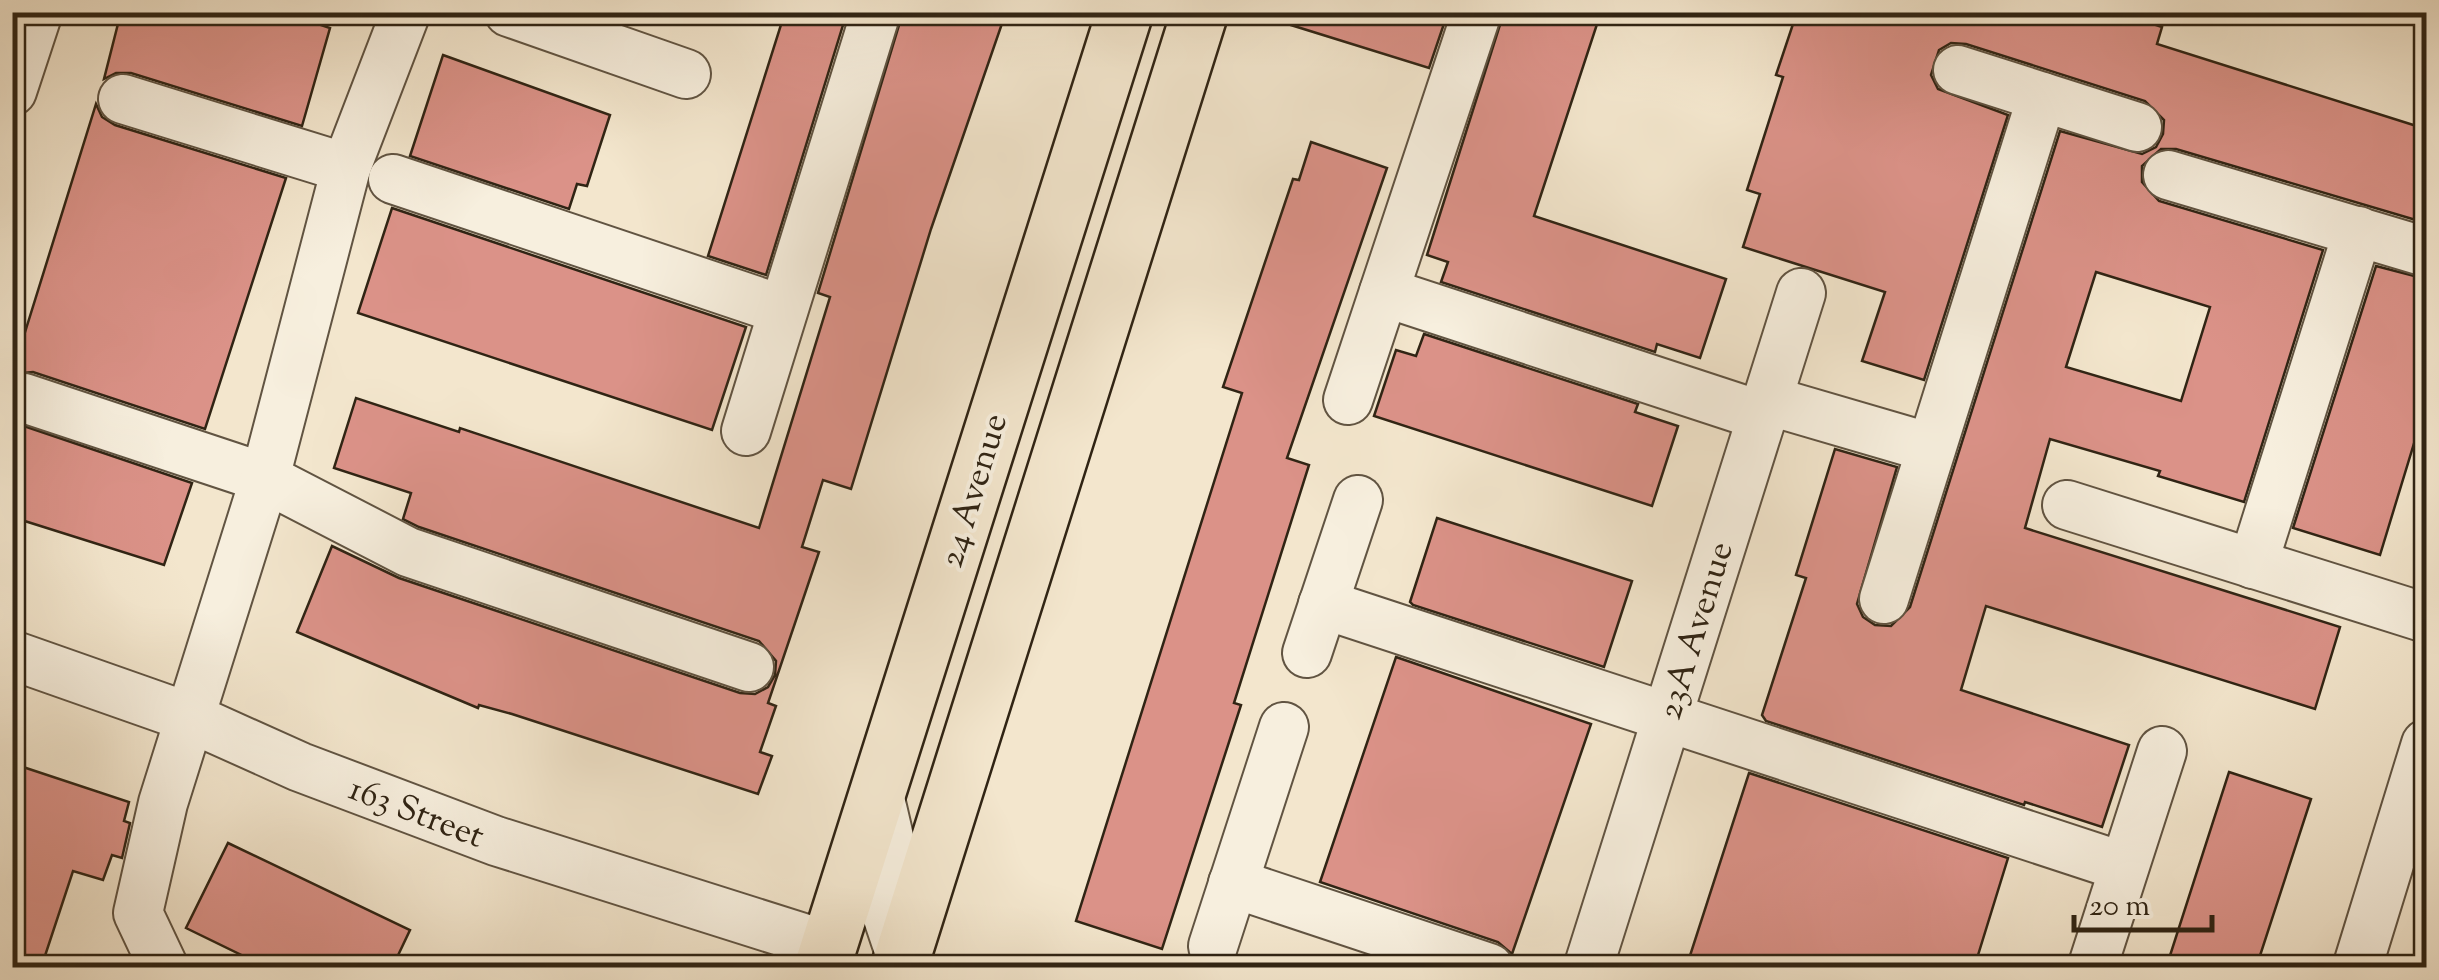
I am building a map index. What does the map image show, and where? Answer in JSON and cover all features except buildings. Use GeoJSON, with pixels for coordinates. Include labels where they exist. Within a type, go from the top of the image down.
{"type":"FeatureCollection","features":[{"type":"Feature","properties":{"kind":"main road","name":"24 Avenue"},"geometry":{"type":"LineString","coordinates":[[825,957],[1125,12]]}},
{"type":"Feature","properties":{"kind":"main road","name":"24 Avenue"},"geometry":{"type":"LineString","coordinates":[[902,966],[1200,12]]}},
{"type":"Feature","properties":{"kind":"street"},"geometry":{"type":"LineString","coordinates":[[164,968],[138,913],[163,804],[265,478],[346,168],[406,12]]}},
{"type":"Feature","properties":{"kind":"street"},"geometry":{"type":"LineString","coordinates":[[509,12],[686,74]]}},
{"type":"Feature","properties":{"kind":"street"},"geometry":{"type":"LineString","coordinates":[[746,431],[876,12]]}},
{"type":"Feature","properties":{"kind":"street"},"geometry":{"type":"LineString","coordinates":[[1348,400],[1476,12]]}},
{"type":"Feature","properties":{"kind":"street"},"geometry":{"type":"LineString","coordinates":[[12,91],[28,20]]}},
{"type":"Feature","properties":{"kind":"street"},"geometry":{"type":"LineString","coordinates":[[1958,70],[2137,126]]}},
{"type":"Feature","properties":{"kind":"street"},"geometry":{"type":"LineString","coordinates":[[1884,600],[2042,97]]}},
{"type":"Feature","properties":{"kind":"street"},"geometry":{"type":"LineString","coordinates":[[124,99],[346,168]]}},
{"type":"Feature","properties":{"kind":"street"},"geometry":{"type":"LineString","coordinates":[[2168,175],[2426,252]]}},
{"type":"Feature","properties":{"kind":"street"},"geometry":{"type":"LineString","coordinates":[[393,180],[783,310]]}},
{"type":"Feature","properties":{"kind":"street"},"geometry":{"type":"LineString","coordinates":[[2253,564],[2358,231]]}},
{"type":"Feature","properties":{"kind":"street"},"geometry":{"type":"LineString","coordinates":[[1384,292],[1764,408],[1931,448]]}},
{"type":"Feature","properties":{"kind":"street","name":"23A Avenue"},"geometry":{"type":"LineString","coordinates":[[1588,968],[1801,294]]}},
{"type":"Feature","properties":{"kind":"street"},"geometry":{"type":"LineString","coordinates":[[24,398],[265,478],[408,552],[749,667]]}},
{"type":"Feature","properties":{"kind":"street"},"geometry":{"type":"LineString","coordinates":[[1307,653],[1358,500]]}},
{"type":"Feature","properties":{"kind":"street"},"geometry":{"type":"LineString","coordinates":[[2067,506],[2426,618]]}},
{"type":"Feature","properties":{"kind":"street"},"geometry":{"type":"LineString","coordinates":[[1324,604],[2124,867]]}},
{"type":"Feature","properties":{"kind":"street","name":"163 Street"},"geometry":{"type":"LineString","coordinates":[[12,655],[192,718],[300,767],[496,841],[825,957]]}},
{"type":"Feature","properties":{"kind":"street"},"geometry":{"type":"LineString","coordinates":[[1212,946],[1284,727]]}},
{"type":"Feature","properties":{"kind":"street"},"geometry":{"type":"LineString","coordinates":[[2357,968],[2426,744]]}},
{"type":"Feature","properties":{"kind":"street"},"geometry":{"type":"LineString","coordinates":[[2092,968],[2162,751]]}},
{"type":"Feature","properties":{"kind":"street"},"geometry":{"type":"LineString","coordinates":[[878,790],[894,860],[882,897],[902,966]]}},
{"type":"Feature","properties":{"kind":"street"},"geometry":{"type":"LineString","coordinates":[[1233,882],[1489,968]]}}]}
